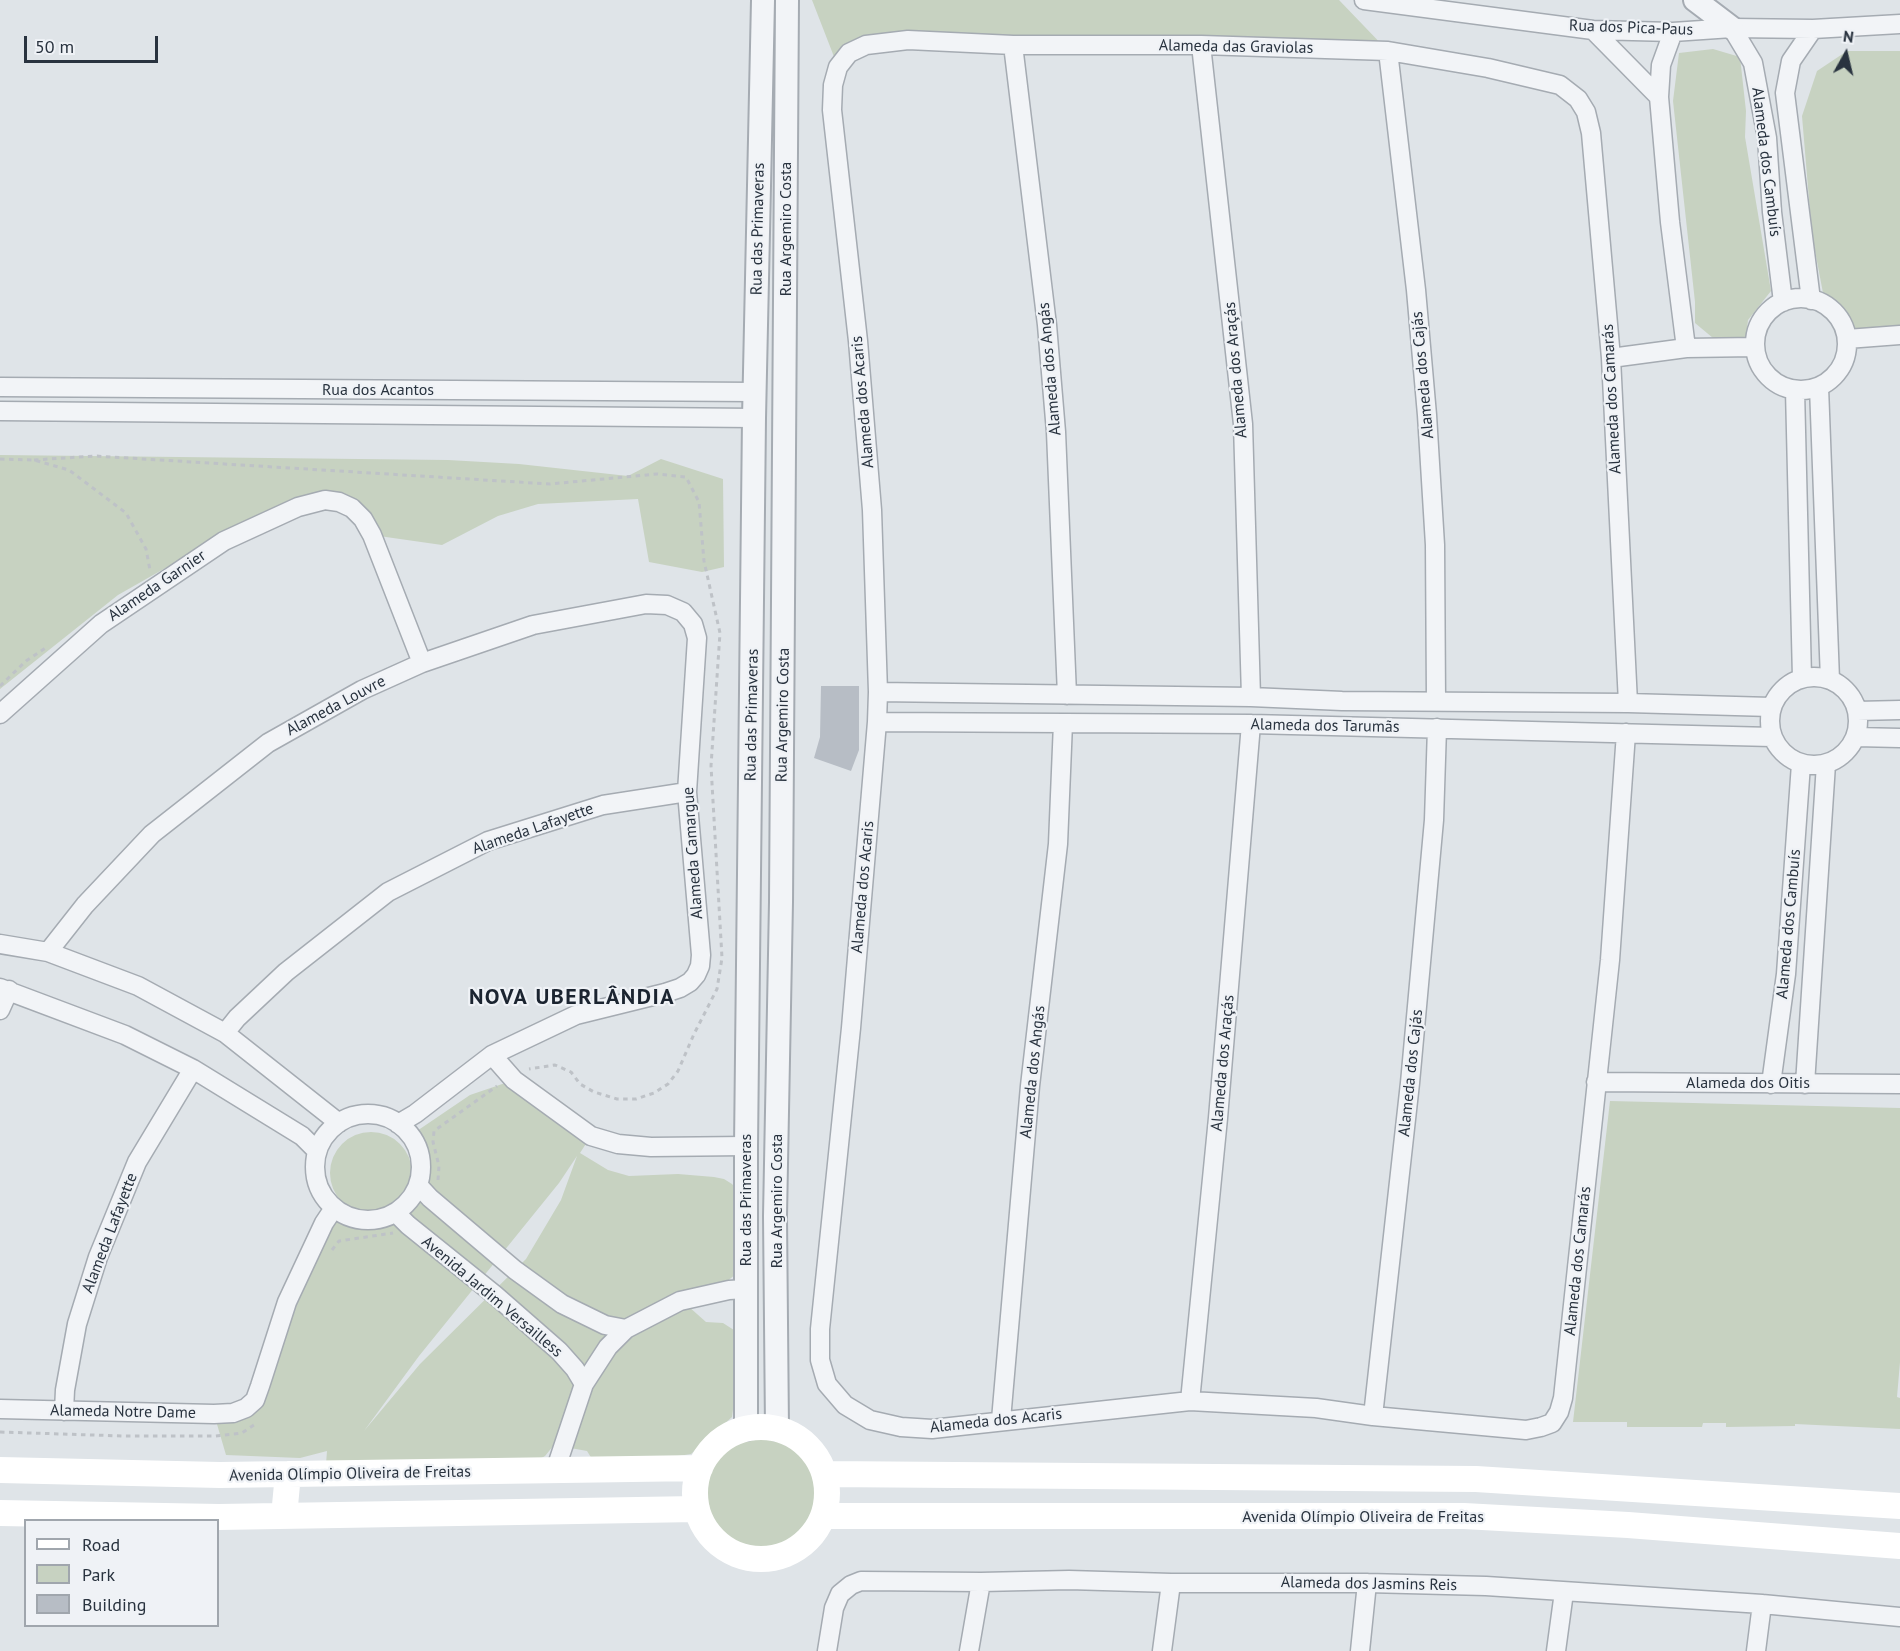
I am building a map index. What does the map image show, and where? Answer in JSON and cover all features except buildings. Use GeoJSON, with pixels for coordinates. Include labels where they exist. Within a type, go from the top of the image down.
{"type":"FeatureCollection","features":[{"type":"Feature","properties":{"kind":"main road"},"geometry":{"type":"LineString","coordinates":[[761,1427],[777,1429],[798,1438],[814,1454],[825,1474],[828,1488],[824,1516],[806,1543],[776,1558],[761,1560],[746,1558],[724,1548],[706,1531],[697,1509],[695,1488],[700,1468],[711,1450],[727,1437],[746,1429],[761,1427]]}},
{"type":"Feature","properties":{"kind":"main road","name":"Avenida Olímpio Oliveira de Freitas"},"geometry":{"type":"LineString","coordinates":[[0,1470],[220,1475],[700,1468]]}},
{"type":"Feature","properties":{"kind":"main road"},"geometry":{"type":"LineString","coordinates":[[284,1516],[288,1474]]}},
{"type":"Feature","properties":{"kind":"main road"},"geometry":{"type":"LineString","coordinates":[[825,1474],[1476,1479],[1900,1506]]}},
{"type":"Feature","properties":{"kind":"main road"},"geometry":{"type":"LineString","coordinates":[[0,1513],[219,1518],[697,1509]]}},
{"type":"Feature","properties":{"kind":"main road","name":"Avenida Olímpio Oliveira de Freitas"},"geometry":{"type":"LineString","coordinates":[[824,1516],[1464,1516],[1628,1525],[1900,1546]]}},
{"type":"Feature","properties":{"kind":"street","name":"Rua das Primaveras"},"geometry":{"type":"LineString","coordinates":[[746,1429],[746,1146],[754,418],[763,0]]}},
{"type":"Feature","properties":{"kind":"street","name":"Rua Argemiro Costa"},"geometry":{"type":"LineString","coordinates":[[777,1429],[776,1216],[781,902],[787,0]]}},
{"type":"Feature","properties":{"kind":"street","name":"Rua dos Pica-Paus"},"geometry":{"type":"LineString","coordinates":[[1364,0],[1593,30],[1673,32],[1732,28],[1813,29],[1900,24]]}},
{"type":"Feature","properties":{"kind":"street"},"geometry":{"type":"LineString","coordinates":[[1695,0],[1732,28]]}},
{"type":"Feature","properties":{"kind":"street","name":"Alameda dos Cambuís"},"geometry":{"type":"LineString","coordinates":[[1732,28],[1753,63],[1767,138],[1783,302]]}},
{"type":"Feature","properties":{"kind":"street","name":"Alameda dos Cambuís"},"geometry":{"type":"LineString","coordinates":[[1811,300],[1785,93],[1791,61],[1813,29]]}},
{"type":"Feature","properties":{"kind":"street"},"geometry":{"type":"LineString","coordinates":[[1593,30],[1659,97]]}},
{"type":"Feature","properties":{"kind":"street"},"geometry":{"type":"LineString","coordinates":[[1673,32],[1661,65],[1659,97],[1670,222],[1686,348]]}},
{"type":"Feature","properties":{"kind":"street","name":"Alameda das Graviolas"},"geometry":{"type":"LineString","coordinates":[[885,42],[908,40],[1013,45],[1202,45],[1388,51],[1488,68],[1560,85],[1578,99]]}},
{"type":"Feature","properties":{"kind":"street","name":"Alameda dos Acaris"},"geometry":{"type":"LineString","coordinates":[[885,42],[866,45],[849,53],[838,67],[833,85],[832,110],[858,341],[872,510],[878,692],[851,1028],[819,1329],[820,1360],[827,1384],[845,1406],[870,1420],[901,1427],[932,1429],[1190,1401]]}},
{"type":"Feature","properties":{"kind":"street","name":"Alameda dos Angás"},"geometry":{"type":"LineString","coordinates":[[1013,45],[1047,325],[1056,432],[1067,695]]}},
{"type":"Feature","properties":{"kind":"street","name":"Alameda dos Araçás"},"geometry":{"type":"LineString","coordinates":[[1202,45],[1243,424],[1251,697]]}},
{"type":"Feature","properties":{"kind":"street","name":"Alameda dos Cajás"},"geometry":{"type":"LineString","coordinates":[[1388,51],[1402,163],[1427,415],[1435,545],[1436,700]]}},
{"type":"Feature","properties":{"kind":"street","name":"Alameda dos Camarás"},"geometry":{"type":"LineString","coordinates":[[1578,99],[1586,112],[1591,133],[1611,358],[1628,703]]}},
{"type":"Feature","properties":{"kind":"street"},"geometry":{"type":"LineString","coordinates":[[1767,138],[1790,136]]}},
{"type":"Feature","properties":{"kind":"street"},"geometry":{"type":"LineString","coordinates":[[1774,226],[1801,223]]}},
{"type":"Feature","properties":{"kind":"street"},"geometry":{"type":"LineString","coordinates":[[1797,299],[1811,300],[1824,305],[1836,314],[1847,339],[1847,351],[1838,372],[1830,381],[1820,387],[1795,390],[1783,387],[1764,371],[1755,347],[1756,333],[1762,320],[1783,302],[1797,299]]}},
{"type":"Feature","properties":{"kind":"street"},"geometry":{"type":"LineString","coordinates":[[1847,339],[1900,335]]}},
{"type":"Feature","properties":{"kind":"street"},"geometry":{"type":"LineString","coordinates":[[1611,358],[1686,348],[1755,347]]}},
{"type":"Feature","properties":{"kind":"street","name":"Rua dos Acantos"},"geometry":{"type":"LineString","coordinates":[[0,387],[755,392]]}},
{"type":"Feature","properties":{"kind":"street"},"geometry":{"type":"LineString","coordinates":[[1820,387],[1830,680]]}},
{"type":"Feature","properties":{"kind":"street"},"geometry":{"type":"LineString","coordinates":[[1795,390],[1802,678]]}},
{"type":"Feature","properties":{"kind":"street","name":"Rua dos Acantos"},"geometry":{"type":"LineString","coordinates":[[0,411],[754,418]]}},
{"type":"Feature","properties":{"kind":"street","name":"Alameda Garnier"},"geometry":{"type":"LineString","coordinates":[[0,714],[101,624],[224,541],[298,507],[326,500],[339,502],[352,508],[363,519],[372,535],[422,663]]}},
{"type":"Feature","properties":{"kind":"street","name":"Alameda Louvre"},"geometry":{"type":"LineString","coordinates":[[48,952],[85,905],[152,834],[268,743],[362,690],[422,663],[533,625],[646,604],[667,605],[683,612],[693,624]]}},
{"type":"Feature","properties":{"kind":"street","name":"Alameda Camargue"},"geometry":{"type":"LineString","coordinates":[[492,1055],[576,1015],[680,988],[696,975],[701,955],[687,792],[698,653],[698,638],[693,624]]}},
{"type":"Feature","properties":{"kind":"street"},"geometry":{"type":"LineString","coordinates":[[1816,676],[1830,680],[1842,687],[1852,698],[1857,711],[1856,737],[1844,754],[1826,764],[1801,764],[1789,758],[1779,749],[1772,737],[1769,722],[1771,707],[1778,694],[1788,684],[1802,678],[1816,676]]}},
{"type":"Feature","properties":{"kind":"street","name":"Alameda dos Tarumãs"},"geometry":{"type":"LineString","coordinates":[[878,692],[1251,697],[1342,701],[1532,701],[1771,707]]}},
{"type":"Feature","properties":{"kind":"street"},"geometry":{"type":"LineString","coordinates":[[1154,696],[1154,724]]}},
{"type":"Feature","properties":{"kind":"street"},"geometry":{"type":"LineString","coordinates":[[1342,701],[1342,726]]}},
{"type":"Feature","properties":{"kind":"street"},"geometry":{"type":"LineString","coordinates":[[1531,730],[1532,701]]}},
{"type":"Feature","properties":{"kind":"street"},"geometry":{"type":"LineString","coordinates":[[1857,711],[1900,710]]}},
{"type":"Feature","properties":{"kind":"street","name":"Alameda dos Tarumãs"},"geometry":{"type":"LineString","coordinates":[[877,722],[1251,724],[1772,737]]}},
{"type":"Feature","properties":{"kind":"street","name":"Alameda dos Angás"},"geometry":{"type":"LineString","coordinates":[[1001,1420],[1030,1086],[1058,844],[1063,723]]}},
{"type":"Feature","properties":{"kind":"street","name":"Alameda dos Araçás"},"geometry":{"type":"LineString","coordinates":[[1190,1401],[1218,1118],[1251,724]]}},
{"type":"Feature","properties":{"kind":"street","name":"Alameda dos Cajás"},"geometry":{"type":"LineString","coordinates":[[1373,1416],[1410,1083],[1434,820],[1437,728]]}},
{"type":"Feature","properties":{"kind":"street","name":"Alameda dos Camarás"},"geometry":{"type":"LineString","coordinates":[[1190,1401],[1316,1408],[1373,1416],[1526,1430],[1541,1428],[1552,1423],[1559,1412],[1563,1398],[1610,960],[1626,733]]}},
{"type":"Feature","properties":{"kind":"street"},"geometry":{"type":"LineString","coordinates":[[1856,737],[1900,738]]}},
{"type":"Feature","properties":{"kind":"street","name":"Alameda dos Cambuís"},"geometry":{"type":"LineString","coordinates":[[1771,1084],[1786,974],[1801,764]]}},
{"type":"Feature","properties":{"kind":"street","name":"Alameda dos Cambuís"},"geometry":{"type":"LineString","coordinates":[[1805,1084],[1826,764]]}},
{"type":"Feature","properties":{"kind":"street","name":"Alameda Lafayette"},"geometry":{"type":"LineString","coordinates":[[225,1033],[237,1018],[286,972],[388,892],[488,841],[603,805],[687,792]]}},
{"type":"Feature","properties":{"kind":"street"},"geometry":{"type":"LineString","coordinates":[[749,901],[781,902]]}},
{"type":"Feature","properties":{"kind":"street"},"geometry":{"type":"LineString","coordinates":[[0,944],[48,952],[138,986],[225,1033],[339,1123]]}},
{"type":"Feature","properties":{"kind":"street"},"geometry":{"type":"LineString","coordinates":[[0,1010],[4,989],[125,1035],[193,1069],[303,1136],[318,1151]]}},
{"type":"Feature","properties":{"kind":"street"},"geometry":{"type":"LineString","coordinates":[[398,1124],[415,1114],[492,1055],[514,1080],[591,1136],[618,1144],[651,1147],[746,1146]]}},
{"type":"Feature","properties":{"kind":"street","name":"Alameda Lafayette"},"geometry":{"type":"LineString","coordinates":[[64,1411],[64,1390],[77,1324],[98,1257],[137,1162],[193,1069]]}},
{"type":"Feature","properties":{"kind":"street","name":"Alameda dos Oitis"},"geometry":{"type":"LineString","coordinates":[[1596,1082],[1900,1084]]}},
{"type":"Feature","properties":{"kind":"street"},"geometry":{"type":"LineString","coordinates":[[424,1192],[410,1201],[402,1219],[364,1220],[349,1217],[334,1208],[324,1197],[317,1182],[315,1166],[318,1151],[326,1135],[339,1123],[362,1115],[381,1116],[398,1124],[411,1136],[419,1151],[424,1192],[515,1270],[562,1304],[605,1325],[626,1329]]}},
{"type":"Feature","properties":{"kind":"street","name":"Alameda Notre Dame"},"geometry":{"type":"LineString","coordinates":[[0,1409],[214,1414],[233,1413],[246,1408],[255,1400],[286,1302],[324,1223],[334,1208]]}},
{"type":"Feature","properties":{"kind":"street"},"geometry":{"type":"LineString","coordinates":[[746,1209],[766,1210],[776,1216]]}},
{"type":"Feature","properties":{"kind":"street","name":"Avenida Jardim Versailless"},"geometry":{"type":"LineString","coordinates":[[402,1219],[495,1295],[558,1352],[575,1369],[584,1384]]}},
{"type":"Feature","properties":{"kind":"street"},"geometry":{"type":"LineString","coordinates":[[495,1295],[515,1270]]}},
{"type":"Feature","properties":{"kind":"street"},"geometry":{"type":"LineString","coordinates":[[555,1471],[584,1384],[608,1347],[626,1329],[680,1301],[729,1290],[746,1289]]}},
{"type":"Feature","properties":{"kind":"street","name":"Alameda dos Jasmins Reis"},"geometry":{"type":"LineString","coordinates":[[828,1651],[834,1608],[840,1594],[850,1585],[861,1581],[1069,1580],[1486,1586],[1762,1604],[1900,1617]]}},
{"type":"Feature","properties":{"kind":"street"},"geometry":{"type":"LineString","coordinates":[[969,1651],[981,1582]]}},
{"type":"Feature","properties":{"kind":"street"},"geometry":{"type":"LineString","coordinates":[[1162,1651],[1171,1583]]}},
{"type":"Feature","properties":{"kind":"street"},"geometry":{"type":"LineString","coordinates":[[1360,1651],[1367,1583]]}},
{"type":"Feature","properties":{"kind":"street"},"geometry":{"type":"LineString","coordinates":[[1556,1651],[1564,1592]]}},
{"type":"Feature","properties":{"kind":"street"},"geometry":{"type":"LineString","coordinates":[[1756,1651],[1762,1604]]}},
{"type":"Feature","properties":{"kind":"path"},"geometry":{"type":"LineString","coordinates":[[0,459],[34,460],[95,456],[550,484],[657,474],[686,477],[699,502],[704,561],[720,633],[711,766],[722,958],[717,989],[678,1071],[668,1084],[654,1093],[636,1099],[617,1099],[594,1092],[580,1084],[571,1072],[555,1065],[530,1068],[514,1080],[494,1087],[434,1131],[433,1142],[439,1166],[438,1180],[424,1192]]}},
{"type":"Feature","properties":{"kind":"path"},"geometry":{"type":"LineString","coordinates":[[34,460],[69,470],[126,513],[146,549],[152,580]]}},
{"type":"Feature","properties":{"kind":"path"},"geometry":{"type":"LineString","coordinates":[[0,686],[26,661],[54,642]]}},
{"type":"Feature","properties":{"kind":"path"},"geometry":{"type":"LineString","coordinates":[[326,1257],[339,1241],[390,1234],[402,1219]]}},
{"type":"Feature","properties":{"kind":"path"},"geometry":{"type":"LineString","coordinates":[[0,1432],[215,1436],[242,1433],[261,1421]]}},
{"type":"Feature","properties":{"kind":"green space"},"geometry":{"type":"Polygon","coordinates":[[[812,0],[1339,0],[1388,51],[885,42],[838,67],[812,0]]]}},
{"type":"Feature","properties":{"kind":"green space"},"geometry":{"type":"Polygon","coordinates":[[[1713,49],[1740,57],[1746,111],[1745,137],[1771,291],[1748,320],[1746,337],[1713,338],[1695,323],[1695,302],[1673,101],[1679,53],[1713,49]]]}},
{"type":"Feature","properties":{"kind":"green space"},"geometry":{"type":"Polygon","coordinates":[[[1847,51],[1900,51],[1900,326],[1854,330],[1844,313],[1823,293],[1812,235],[1802,116],[1817,71],[1847,51]]]}},
{"type":"Feature","properties":{"kind":"green space"},"geometry":{"type":"Polygon","coordinates":[[[0,455],[448,460],[519,464],[628,476],[661,459],[723,479],[724,567],[702,572],[649,562],[638,499],[538,504],[498,516],[442,545],[372,535],[339,502],[227,533],[118,595],[0,689],[0,455]]]}},
{"type":"Feature","properties":{"kind":"green space"},"geometry":{"type":"Polygon","coordinates":[[[514,1080],[591,1136],[580,1153],[608,1170],[629,1176],[678,1174],[714,1177],[724,1179],[739,1192],[737,1273],[724,1284],[679,1298],[706,1322],[723,1323],[737,1332],[742,1339],[732,1417],[691,1454],[607,1467],[592,1459],[587,1451],[554,1445],[545,1456],[533,1463],[326,1464],[327,1451],[300,1458],[226,1455],[214,1414],[246,1408],[337,1205],[349,1217],[364,1220],[381,1219],[396,1213],[410,1201],[418,1185],[421,1168],[419,1151],[411,1135],[470,1095],[514,1080]],[[577,1156],[559,1183],[419,1356],[364,1431],[420,1364],[526,1259],[561,1200],[577,1156]]]}},
{"type":"Feature","properties":{"kind":"green space"},"geometry":{"type":"Polygon","coordinates":[[[1610,1101],[1900,1108],[1900,1362],[1897,1397],[1900,1398],[1900,1429],[1795,1424],[1795,1426],[1726,1427],[1726,1423],[1703,1423],[1702,1427],[1627,1427],[1627,1422],[1573,1422],[1610,1101]]]}},
{"type":"Feature","properties":{"kind":"green space"},"geometry":{"type":"Polygon","coordinates":[[[371,1132],[387,1135],[400,1144],[409,1157],[412,1173],[409,1189],[400,1202],[387,1211],[371,1214],[355,1211],[342,1202],[333,1189],[330,1173],[333,1157],[342,1144],[355,1135],[371,1132]]]}},
{"type":"Feature","properties":{"kind":"green space"},"geometry":{"type":"Polygon","coordinates":[[[763,1438],[784,1442],[802,1455],[815,1473],[819,1494],[815,1515],[802,1533],[784,1546],[763,1550],[742,1546],[724,1533],[711,1515],[707,1494],[711,1473],[724,1455],[742,1442],[763,1438]]]}},
{"type":"Feature","properties":{"kind":"district","name":"NOVA UBERLÂNDIA"},"geometry":{"type":"Point","coordinates":[572,998]}}]}
